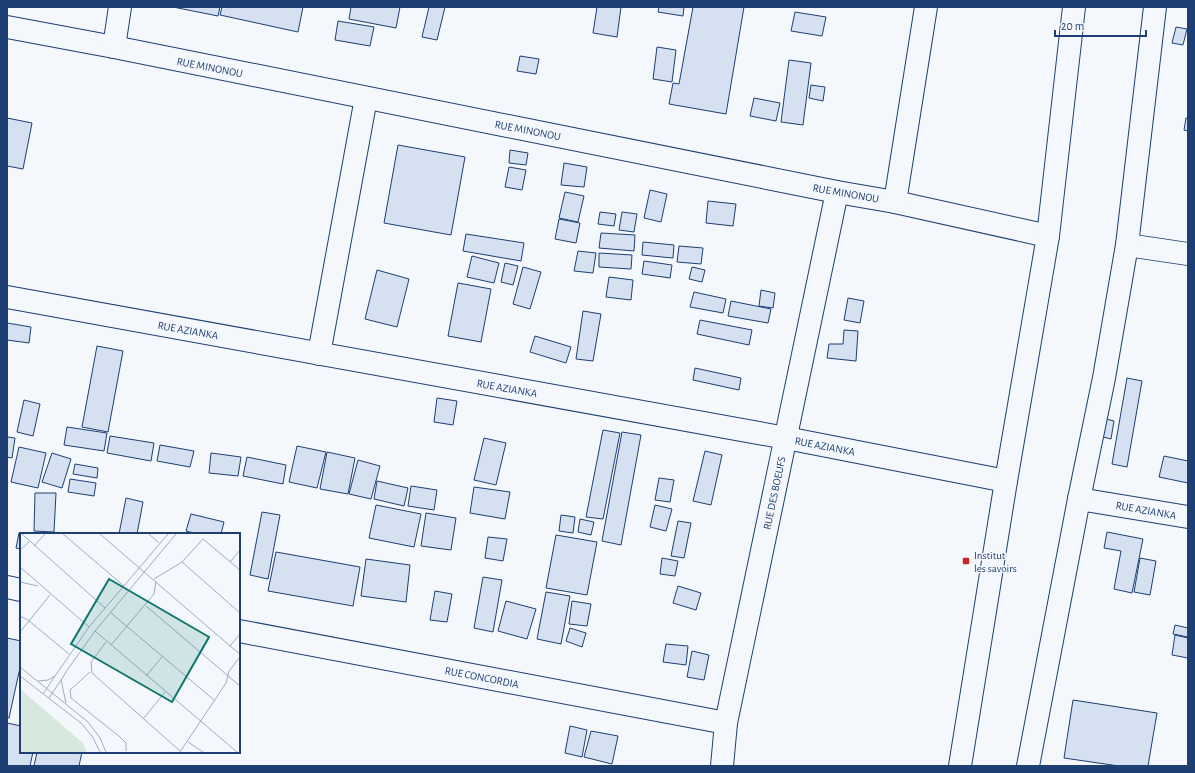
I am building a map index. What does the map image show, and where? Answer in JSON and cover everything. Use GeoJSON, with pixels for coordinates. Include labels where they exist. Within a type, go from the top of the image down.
{"type":"FeatureCollection","features":[{"type":"Feature","properties":{"kind":"street"},"geometry":{"type":"LineString","coordinates":[[114,47],[120,7]]}},
{"type":"Feature","properties":{"kind":"street"},"geometry":{"type":"LineString","coordinates":[[895,202],[926,7]]}},
{"type":"Feature","properties":{"kind":"street"},"geometry":{"type":"LineString","coordinates":[[960,766],[1006,481],[1048,236],[1074,7]]}},
{"type":"Feature","properties":{"kind":"street"},"geometry":{"type":"LineString","coordinates":[[1028,766],[1079,499],[1104,378],[1127,245],[1155,7]]}},
{"type":"Feature","properties":{"kind":"street","name":"RUE MINONOU"},"geometry":{"type":"LineString","coordinates":[[7,28],[114,47],[837,192],[895,202],[1048,236]]}},
{"type":"Feature","properties":{"kind":"street"},"geometry":{"type":"LineString","coordinates":[[319,354],[366,98]]}},
{"type":"Feature","properties":{"kind":"street","name":"RUE DES BOEUFS"},"geometry":{"type":"LineString","coordinates":[[722,766],[726,723],[837,192]]}},
{"type":"Feature","properties":{"kind":"street"},"geometry":{"type":"LineString","coordinates":[[1127,245],[1188,254]]}},
{"type":"Feature","properties":{"kind":"street","name":"RUE AZIANKA"},"geometry":{"type":"LineString","coordinates":[[7,297],[786,438],[1006,481]]}},
{"type":"Feature","properties":{"kind":"street","name":"RUE AZIANKA"},"geometry":{"type":"LineString","coordinates":[[1079,499],[1188,517]]}},
{"type":"Feature","properties":{"kind":"street"},"geometry":{"type":"LineString","coordinates":[[7,587],[20,590]]}},
{"type":"Feature","properties":{"kind":"street","name":"RUE CONCORDIA"},"geometry":{"type":"LineString","coordinates":[[240,631],[726,723]]}},
{"type":"Feature","properties":{"kind":"building"},"geometry":{"type":"Polygon","coordinates":[[[173,7],[220,7],[218,16],[173,7]]]}},
{"type":"Feature","properties":{"kind":"building"},"geometry":{"type":"Polygon","coordinates":[[[222,7],[303,7],[298,32],[220,15],[222,7]]]}},
{"type":"Feature","properties":{"kind":"building"},"geometry":{"type":"Polygon","coordinates":[[[351,7],[400,7],[396,28],[349,19],[351,7]]]}},
{"type":"Feature","properties":{"kind":"building"},"geometry":{"type":"Polygon","coordinates":[[[429,7],[445,7],[437,40],[422,37],[429,7]]]}},
{"type":"Feature","properties":{"kind":"building"},"geometry":{"type":"Polygon","coordinates":[[[597,7],[621,7],[617,37],[593,33],[597,7]]]}},
{"type":"Feature","properties":{"kind":"building"},"geometry":{"type":"Polygon","coordinates":[[[659,7],[684,7],[683,16],[658,12],[659,7]]]}},
{"type":"Feature","properties":{"kind":"building"},"geometry":{"type":"Polygon","coordinates":[[[693,7],[744,7],[726,114],[669,104],[673,83],[679,84],[693,7]]]}},
{"type":"Feature","properties":{"kind":"building"},"geometry":{"type":"Polygon","coordinates":[[[795,12],[826,17],[822,36],[791,31],[795,12]]]}},
{"type":"Feature","properties":{"kind":"building"},"geometry":{"type":"Polygon","coordinates":[[[338,21],[374,27],[370,46],[335,40],[338,21]]]}},
{"type":"Feature","properties":{"kind":"building"},"geometry":{"type":"Polygon","coordinates":[[[1176,27],[1187,29],[1183,45],[1172,43],[1176,27]]]}},
{"type":"Feature","properties":{"kind":"building"},"geometry":{"type":"Polygon","coordinates":[[[657,47],[676,50],[672,82],[653,79],[657,47]]]}},
{"type":"Feature","properties":{"kind":"building"},"geometry":{"type":"Polygon","coordinates":[[[520,56],[539,59],[536,74],[517,71],[520,56]]]}},
{"type":"Feature","properties":{"kind":"building"},"geometry":{"type":"Polygon","coordinates":[[[789,60],[811,63],[803,125],[781,122],[789,60]]]}},
{"type":"Feature","properties":{"kind":"building"},"geometry":{"type":"Polygon","coordinates":[[[811,85],[825,87],[823,101],[809,98],[811,85]]]}},
{"type":"Feature","properties":{"kind":"building"},"geometry":{"type":"Polygon","coordinates":[[[754,98],[780,103],[776,121],[750,116],[754,98]]]}},
{"type":"Feature","properties":{"kind":"building"},"geometry":{"type":"Polygon","coordinates":[[[7,118],[32,123],[23,169],[7,166],[7,118]]]}},
{"type":"Feature","properties":{"kind":"building"},"geometry":{"type":"Polygon","coordinates":[[[1186,118],[1188,118],[1188,131],[1184,130],[1186,118]]]}},
{"type":"Feature","properties":{"kind":"building"},"geometry":{"type":"Polygon","coordinates":[[[398,145],[465,157],[451,235],[384,223],[398,145]]]}},
{"type":"Feature","properties":{"kind":"building"},"geometry":{"type":"Polygon","coordinates":[[[510,150],[528,153],[526,165],[509,163],[510,150]]]}},
{"type":"Feature","properties":{"kind":"building"},"geometry":{"type":"Polygon","coordinates":[[[564,163],[587,167],[584,187],[561,185],[564,163]]]}},
{"type":"Feature","properties":{"kind":"building"},"geometry":{"type":"Polygon","coordinates":[[[509,167],[526,170],[522,190],[505,187],[509,167]]]}},
{"type":"Feature","properties":{"kind":"building"},"geometry":{"type":"Polygon","coordinates":[[[650,190],[667,194],[661,222],[644,218],[650,190]]]}},
{"type":"Feature","properties":{"kind":"building"},"geometry":{"type":"Polygon","coordinates":[[[565,192],[584,196],[578,222],[559,218],[565,192]]]}},
{"type":"Feature","properties":{"kind":"building"},"geometry":{"type":"Polygon","coordinates":[[[708,201],[736,204],[733,226],[706,223],[708,201]]]}},
{"type":"Feature","properties":{"kind":"building"},"geometry":{"type":"Polygon","coordinates":[[[600,212],[616,214],[614,226],[598,224],[600,212]]]}},
{"type":"Feature","properties":{"kind":"building"},"geometry":{"type":"Polygon","coordinates":[[[622,212],[637,214],[634,232],[619,230],[622,212]]]}},
{"type":"Feature","properties":{"kind":"building"},"geometry":{"type":"Polygon","coordinates":[[[559,219],[580,223],[576,243],[555,239],[559,219]]]}},
{"type":"Feature","properties":{"kind":"building"},"geometry":{"type":"Polygon","coordinates":[[[601,233],[635,235],[634,251],[599,248],[601,233]]]}},
{"type":"Feature","properties":{"kind":"building"},"geometry":{"type":"Polygon","coordinates":[[[466,234],[524,243],[521,261],[463,251],[466,234]]]}},
{"type":"Feature","properties":{"kind":"building"},"geometry":{"type":"Polygon","coordinates":[[[643,242],[674,245],[673,258],[642,255],[643,242]]]}},
{"type":"Feature","properties":{"kind":"building"},"geometry":{"type":"Polygon","coordinates":[[[679,246],[703,248],[701,264],[677,262],[679,246]]]}},
{"type":"Feature","properties":{"kind":"building"},"geometry":{"type":"Polygon","coordinates":[[[578,251],[596,253],[593,273],[574,271],[578,251]]]}},
{"type":"Feature","properties":{"kind":"building"},"geometry":{"type":"Polygon","coordinates":[[[599,253],[632,255],[631,269],[599,267],[599,253]]]}},
{"type":"Feature","properties":{"kind":"building"},"geometry":{"type":"Polygon","coordinates":[[[472,256],[499,263],[494,283],[467,277],[472,256]]]}},
{"type":"Feature","properties":{"kind":"building"},"geometry":{"type":"Polygon","coordinates":[[[644,261],[672,265],[670,278],[642,274],[644,261]]]}},
{"type":"Feature","properties":{"kind":"building"},"geometry":{"type":"Polygon","coordinates":[[[505,263],[518,266],[513,285],[501,282],[505,263]]]}},
{"type":"Feature","properties":{"kind":"building"},"geometry":{"type":"Polygon","coordinates":[[[523,267],[541,272],[530,309],[513,304],[523,267]]]}},
{"type":"Feature","properties":{"kind":"building"},"geometry":{"type":"Polygon","coordinates":[[[692,267],[705,270],[702,282],[689,279],[692,267]]]}},
{"type":"Feature","properties":{"kind":"building"},"geometry":{"type":"Polygon","coordinates":[[[377,270],[409,279],[397,327],[365,319],[377,270]]]}},
{"type":"Feature","properties":{"kind":"building"},"geometry":{"type":"Polygon","coordinates":[[[609,277],[633,280],[631,300],[606,297],[609,277]]]}},
{"type":"Feature","properties":{"kind":"building"},"geometry":{"type":"Polygon","coordinates":[[[458,283],[491,289],[481,342],[448,336],[458,283]]]}},
{"type":"Feature","properties":{"kind":"building"},"geometry":{"type":"Polygon","coordinates":[[[761,290],[775,293],[773,308],[759,306],[761,290]]]}},
{"type":"Feature","properties":{"kind":"building"},"geometry":{"type":"Polygon","coordinates":[[[694,292],[726,299],[723,313],[690,307],[694,292]]]}},
{"type":"Feature","properties":{"kind":"building"},"geometry":{"type":"Polygon","coordinates":[[[848,298],[864,301],[860,323],[844,320],[848,298]]]}},
{"type":"Feature","properties":{"kind":"building"},"geometry":{"type":"Polygon","coordinates":[[[731,301],[771,309],[768,323],[728,316],[731,301]]]}},
{"type":"Feature","properties":{"kind":"building"},"geometry":{"type":"Polygon","coordinates":[[[583,311],[601,314],[593,361],[576,359],[583,311]]]}},
{"type":"Feature","properties":{"kind":"building"},"geometry":{"type":"Polygon","coordinates":[[[700,320],[752,330],[749,345],[697,334],[700,320]]]}},
{"type":"Feature","properties":{"kind":"building"},"geometry":{"type":"Polygon","coordinates":[[[7,323],[31,327],[29,343],[7,340],[7,323]]]}},
{"type":"Feature","properties":{"kind":"building"},"geometry":{"type":"Polygon","coordinates":[[[844,330],[858,331],[856,361],[827,358],[829,344],[843,344],[844,330]]]}},
{"type":"Feature","properties":{"kind":"building"},"geometry":{"type":"Polygon","coordinates":[[[535,336],[571,347],[566,363],[530,352],[535,336]]]}},
{"type":"Feature","properties":{"kind":"building"},"geometry":{"type":"Polygon","coordinates":[[[97,346],[123,351],[108,432],[82,427],[97,346]]]}},
{"type":"Feature","properties":{"kind":"building"},"geometry":{"type":"Polygon","coordinates":[[[695,368],[741,378],[739,390],[693,380],[695,368]]]}},
{"type":"Feature","properties":{"kind":"building"},"geometry":{"type":"Polygon","coordinates":[[[1127,378],[1142,381],[1127,467],[1112,464],[1127,378]]]}},
{"type":"Feature","properties":{"kind":"building"},"geometry":{"type":"Polygon","coordinates":[[[437,398],[457,401],[453,425],[434,422],[437,398]]]}},
{"type":"Feature","properties":{"kind":"building"},"geometry":{"type":"Polygon","coordinates":[[[24,400],[40,404],[33,436],[17,432],[24,400]]]}},
{"type":"Feature","properties":{"kind":"building"},"geometry":{"type":"Polygon","coordinates":[[[1106,419],[1114,421],[1111,439],[1103,437],[1106,419]]]}},
{"type":"Feature","properties":{"kind":"building"},"geometry":{"type":"Polygon","coordinates":[[[67,427],[107,433],[104,451],[64,445],[67,427]]]}},
{"type":"Feature","properties":{"kind":"building"},"geometry":{"type":"Polygon","coordinates":[[[603,430],[620,433],[603,519],[586,517],[603,430]]]}},
{"type":"Feature","properties":{"kind":"building"},"geometry":{"type":"Polygon","coordinates":[[[622,432],[641,435],[621,545],[602,541],[622,432]]]}},
{"type":"Feature","properties":{"kind":"building"},"geometry":{"type":"Polygon","coordinates":[[[110,436],[154,443],[151,461],[107,453],[110,436]]]}},
{"type":"Feature","properties":{"kind":"building"},"geometry":{"type":"Polygon","coordinates":[[[7,437],[15,438],[12,458],[7,457],[7,437]]]}},
{"type":"Feature","properties":{"kind":"building"},"geometry":{"type":"Polygon","coordinates":[[[484,438],[506,443],[496,485],[474,480],[484,438]]]}},
{"type":"Feature","properties":{"kind":"building"},"geometry":{"type":"Polygon","coordinates":[[[160,445],[194,451],[190,467],[157,461],[160,445]]]}},
{"type":"Feature","properties":{"kind":"building"},"geometry":{"type":"Polygon","coordinates":[[[297,446],[326,452],[317,488],[289,482],[297,446]]]}},
{"type":"Feature","properties":{"kind":"building"},"geometry":{"type":"Polygon","coordinates":[[[19,447],[46,453],[38,488],[11,482],[19,447]]]}},
{"type":"Feature","properties":{"kind":"building"},"geometry":{"type":"Polygon","coordinates":[[[705,451],[722,455],[711,505],[693,501],[705,451]]]}},
{"type":"Feature","properties":{"kind":"building"},"geometry":{"type":"Polygon","coordinates":[[[327,452],[355,458],[348,494],[320,489],[327,452]]]}},
{"type":"Feature","properties":{"kind":"building"},"geometry":{"type":"Polygon","coordinates":[[[52,453],[71,459],[62,488],[42,482],[52,453]]]}},
{"type":"Feature","properties":{"kind":"building"},"geometry":{"type":"Polygon","coordinates":[[[211,453],[241,457],[238,476],[209,473],[211,453]]]}},
{"type":"Feature","properties":{"kind":"building"},"geometry":{"type":"Polygon","coordinates":[[[1164,456],[1188,461],[1188,483],[1159,477],[1164,456]]]}},
{"type":"Feature","properties":{"kind":"building"},"geometry":{"type":"Polygon","coordinates":[[[247,457],[286,465],[283,484],[243,476],[247,457]]]}},
{"type":"Feature","properties":{"kind":"building"},"geometry":{"type":"Polygon","coordinates":[[[358,460],[380,466],[371,499],[349,494],[358,460]]]}},
{"type":"Feature","properties":{"kind":"building"},"geometry":{"type":"Polygon","coordinates":[[[75,464],[98,468],[97,478],[73,474],[75,464]]]}},
{"type":"Feature","properties":{"kind":"building"},"geometry":{"type":"Polygon","coordinates":[[[659,478],[674,480],[670,502],[655,500],[659,478]]]}},
{"type":"Feature","properties":{"kind":"building"},"geometry":{"type":"Polygon","coordinates":[[[70,479],[96,483],[94,496],[68,492],[70,479]]]}},
{"type":"Feature","properties":{"kind":"building"},"geometry":{"type":"Polygon","coordinates":[[[377,481],[408,488],[404,506],[374,499],[377,481]]]}},
{"type":"Feature","properties":{"kind":"building"},"geometry":{"type":"Polygon","coordinates":[[[411,486],[437,490],[434,510],[408,506],[411,486]]]}},
{"type":"Feature","properties":{"kind":"building"},"geometry":{"type":"Polygon","coordinates":[[[474,487],[510,492],[505,519],[470,513],[474,487]]]}},
{"type":"Feature","properties":{"kind":"building"},"geometry":{"type":"Polygon","coordinates":[[[35,493],[56,493],[54,532],[34,531],[35,493]]]}},
{"type":"Feature","properties":{"kind":"building"},"geometry":{"type":"Polygon","coordinates":[[[126,498],[143,502],[137,533],[119,533],[126,498]]]}},
{"type":"Feature","properties":{"kind":"building"},"geometry":{"type":"Polygon","coordinates":[[[376,505],[421,514],[414,547],[369,538],[376,505]]]}},
{"type":"Feature","properties":{"kind":"building"},"geometry":{"type":"Polygon","coordinates":[[[655,505],[672,509],[666,531],[650,527],[655,505]]]}},
{"type":"Feature","properties":{"kind":"building"},"geometry":{"type":"Polygon","coordinates":[[[262,512],[280,515],[268,579],[250,575],[262,512]]]}},
{"type":"Feature","properties":{"kind":"building"},"geometry":{"type":"Polygon","coordinates":[[[426,513],[456,518],[451,550],[421,546],[426,513]]]}},
{"type":"Feature","properties":{"kind":"building"},"geometry":{"type":"Polygon","coordinates":[[[191,514],[224,522],[221,533],[194,533],[186,531],[191,514]]]}},
{"type":"Feature","properties":{"kind":"building"},"geometry":{"type":"Polygon","coordinates":[[[561,515],[575,517],[573,533],[559,531],[561,515]]]}},
{"type":"Feature","properties":{"kind":"building"},"geometry":{"type":"Polygon","coordinates":[[[580,519],[594,522],[591,535],[578,532],[580,519]]]}},
{"type":"Feature","properties":{"kind":"building"},"geometry":{"type":"Polygon","coordinates":[[[678,521],[691,523],[684,558],[671,556],[678,521]]]}},
{"type":"Feature","properties":{"kind":"building"},"geometry":{"type":"Polygon","coordinates":[[[1107,532],[1143,539],[1132,593],[1114,589],[1121,551],[1104,548],[1107,532]]]}},
{"type":"Feature","properties":{"kind":"building"},"geometry":{"type":"Polygon","coordinates":[[[19,533],[20,533],[20,549],[16,548],[19,533]]]}},
{"type":"Feature","properties":{"kind":"building"},"geometry":{"type":"Polygon","coordinates":[[[556,535],[597,542],[587,595],[546,588],[556,535]]]}},
{"type":"Feature","properties":{"kind":"building"},"geometry":{"type":"Polygon","coordinates":[[[488,537],[507,539],[503,561],[485,558],[488,537]]]}},
{"type":"Feature","properties":{"kind":"building"},"geometry":{"type":"Polygon","coordinates":[[[276,552],[360,567],[353,606],[268,591],[276,552]]]}},
{"type":"Feature","properties":{"kind":"building"},"geometry":{"type":"Polygon","coordinates":[[[662,558],[678,561],[675,576],[660,574],[662,558]]]}},
{"type":"Feature","properties":{"kind":"building"},"geometry":{"type":"Polygon","coordinates":[[[1140,558],[1156,561],[1150,595],[1134,592],[1140,558]]]}},
{"type":"Feature","properties":{"kind":"building"},"geometry":{"type":"Polygon","coordinates":[[[366,559],[410,565],[406,602],[361,596],[366,559]]]}},
{"type":"Feature","properties":{"kind":"building"},"geometry":{"type":"Polygon","coordinates":[[[483,577],[502,580],[493,632],[474,628],[483,577]]]}},
{"type":"Feature","properties":{"kind":"building"},"geometry":{"type":"Polygon","coordinates":[[[678,586],[701,593],[696,610],[673,603],[678,586]]]}},
{"type":"Feature","properties":{"kind":"building"},"geometry":{"type":"Polygon","coordinates":[[[435,591],[452,594],[447,622],[430,620],[435,591]]]}},
{"type":"Feature","properties":{"kind":"building"},"geometry":{"type":"Polygon","coordinates":[[[546,592],[570,596],[561,644],[537,639],[546,592]]]}},
{"type":"Feature","properties":{"kind":"building"},"geometry":{"type":"Polygon","coordinates":[[[506,601],[536,609],[527,639],[498,631],[506,601]]]}},
{"type":"Feature","properties":{"kind":"building"},"geometry":{"type":"Polygon","coordinates":[[[572,601],[591,604],[587,626],[569,624],[572,601]]]}},
{"type":"Feature","properties":{"kind":"building"},"geometry":{"type":"Polygon","coordinates":[[[1175,625],[1188,628],[1188,637],[1173,634],[1175,625]]]}},
{"type":"Feature","properties":{"kind":"building"},"geometry":{"type":"Polygon","coordinates":[[[570,628],[586,633],[582,647],[566,641],[570,628]]]}},
{"type":"Feature","properties":{"kind":"building"},"geometry":{"type":"Polygon","coordinates":[[[1175,635],[1188,638],[1188,658],[1172,655],[1175,635]]]}},
{"type":"Feature","properties":{"kind":"building"},"geometry":{"type":"Polygon","coordinates":[[[7,638],[20,641],[20,668],[9,718],[7,717],[7,638]]]}},
{"type":"Feature","properties":{"kind":"building"},"geometry":{"type":"Polygon","coordinates":[[[666,644],[688,646],[686,665],[663,662],[666,644]]]}},
{"type":"Feature","properties":{"kind":"building"},"geometry":{"type":"Polygon","coordinates":[[[692,651],[709,655],[704,680],[687,677],[692,651]]]}},
{"type":"Feature","properties":{"kind":"building"},"geometry":{"type":"Polygon","coordinates":[[[1073,700],[1157,713],[1148,766],[1119,766],[1064,758],[1073,700]]]}},
{"type":"Feature","properties":{"kind":"building"},"geometry":{"type":"Polygon","coordinates":[[[7,723],[20,726],[20,753],[33,753],[30,766],[7,766],[7,723]]]}},
{"type":"Feature","properties":{"kind":"building"},"geometry":{"type":"Polygon","coordinates":[[[570,726],[587,730],[582,757],[565,753],[570,726]]]}},
{"type":"Feature","properties":{"kind":"building"},"geometry":{"type":"Polygon","coordinates":[[[591,731],[618,736],[612,764],[584,757],[591,731]]]}},
{"type":"Feature","properties":{"kind":"building"},"geometry":{"type":"Polygon","coordinates":[[[37,753],[82,753],[79,766],[34,766],[37,753]]]}},
{"type":"Feature","properties":{"kind":"place","name":"Institut les savoirs"},"geometry":{"type":"Point","coordinates":[966,561]}}]}
